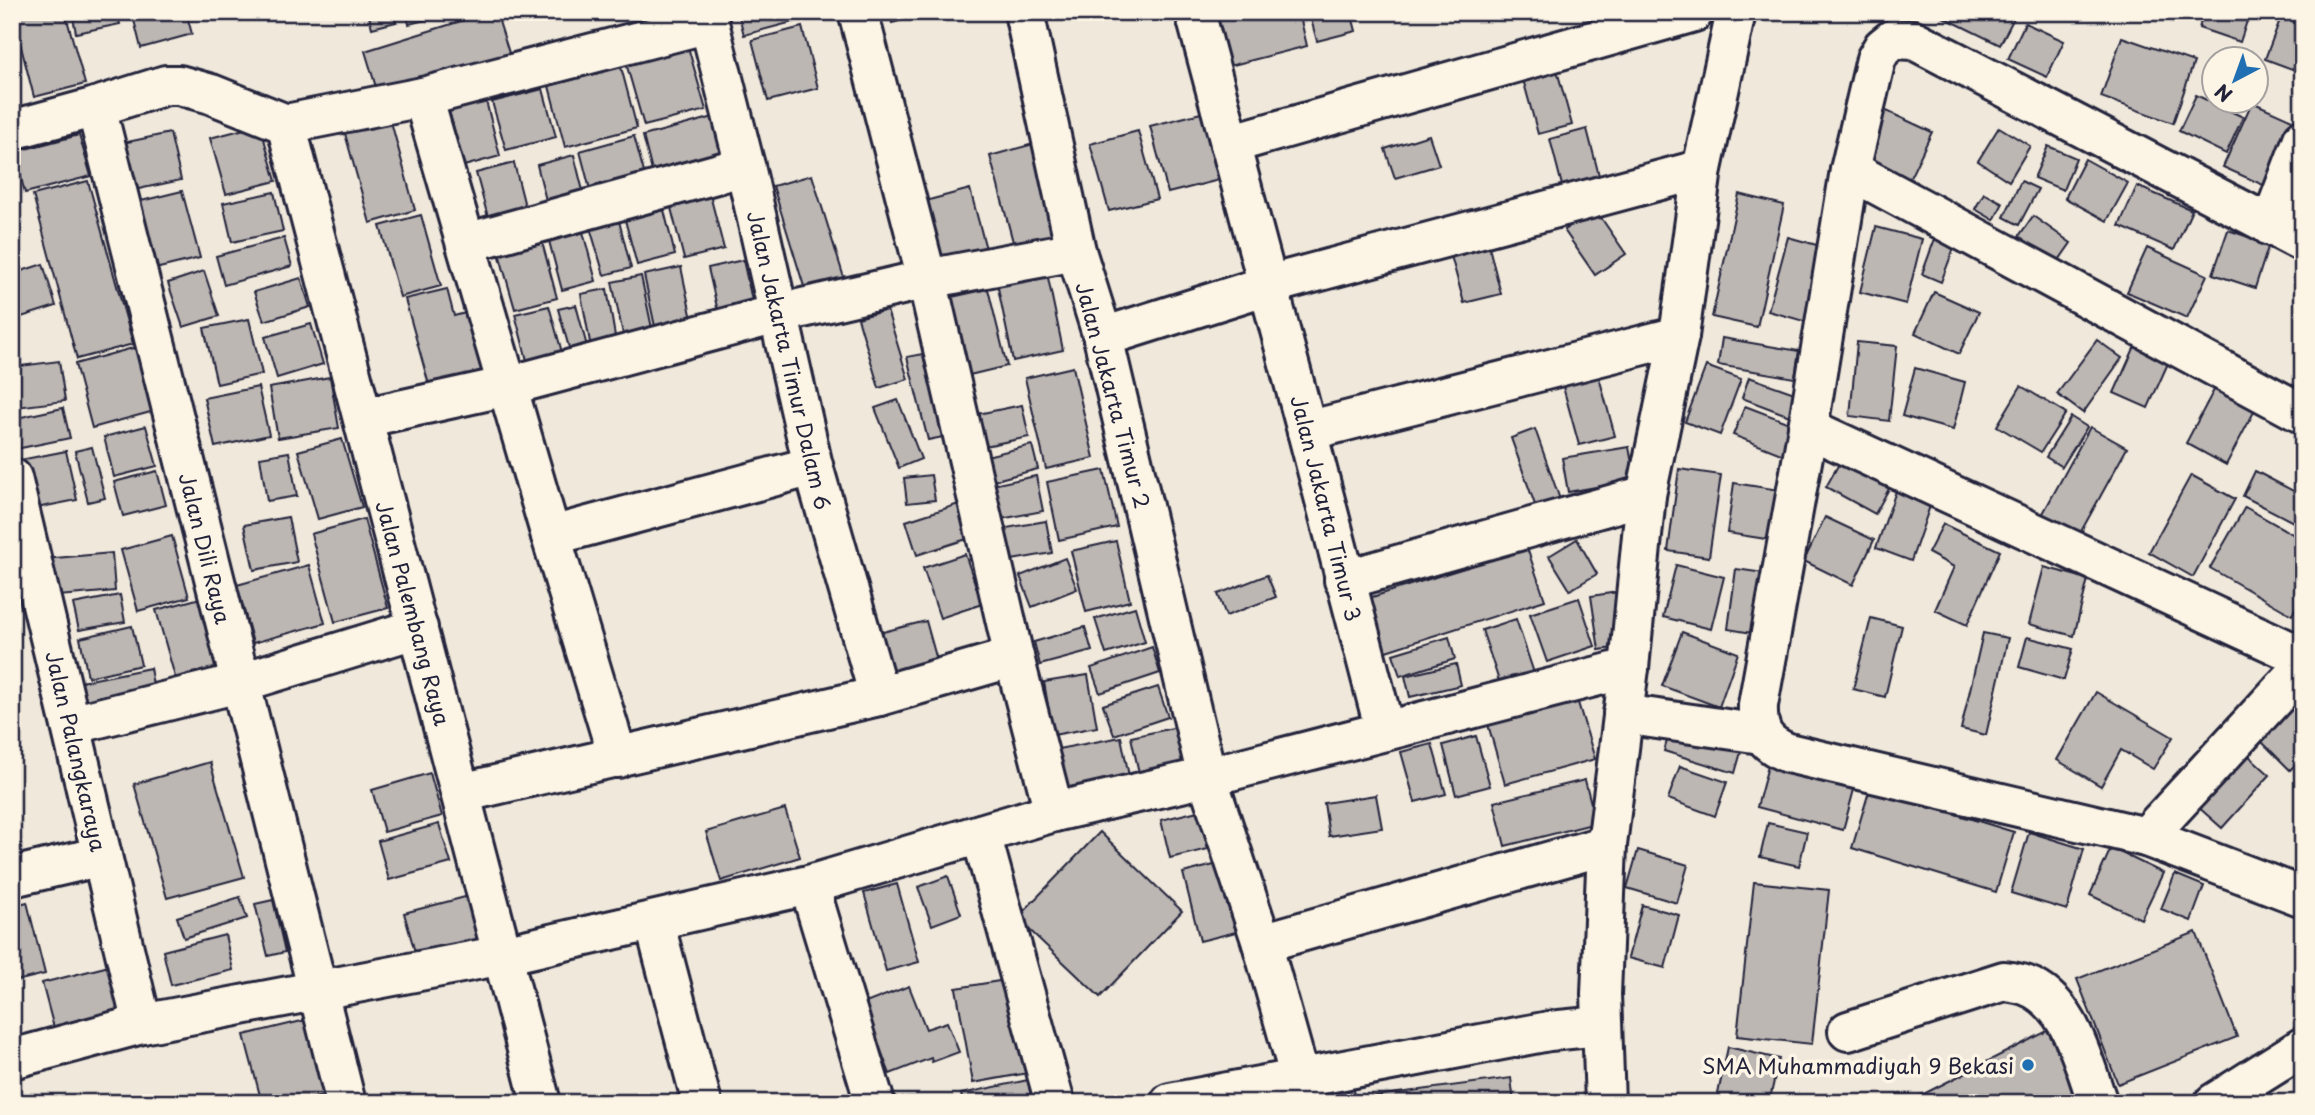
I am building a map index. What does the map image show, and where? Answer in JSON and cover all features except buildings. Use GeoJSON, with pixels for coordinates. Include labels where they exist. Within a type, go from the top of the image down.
{"type":"FeatureCollection","features":[{"type":"Feature","properties":{"kind":"street"},"geometry":{"type":"LineString","coordinates":[[858,12],[927,279],[1014,657],[1054,812]]}},
{"type":"Feature","properties":{"kind":"street","name":"Jalan Jakarta Timur 2"},"geometry":{"type":"LineString","coordinates":[[1024,12],[1076,251],[1103,337],[1207,777],[1262,943],[1304,1089]]}},
{"type":"Feature","properties":{"kind":"street","name":"Jalan Jakarta Timur 3"},"geometry":{"type":"LineString","coordinates":[[1195,12],[1385,731]]}},
{"type":"Feature","properties":{"kind":"street"},"geometry":{"type":"LineString","coordinates":[[1230,145],[1694,12]]}},
{"type":"Feature","properties":{"kind":"street"},"geometry":{"type":"LineString","coordinates":[[1605,1103],[1601,1026],[1607,845],[1629,668],[1646,495],[1679,336],[1702,169],[1736,12]]}},
{"type":"Feature","properties":{"kind":"street"},"geometry":{"type":"LineString","coordinates":[[12,130],[166,85],[179,85],[211,94],[286,124],[423,97],[709,18]]}},
{"type":"Feature","properties":{"kind":"street","name":"Jalan Jakarta Timur Dalam 6"},"geometry":{"type":"LineString","coordinates":[[709,18],[813,466],[879,696]]}},
{"type":"Feature","properties":{"kind":"street"},"geometry":{"type":"LineString","coordinates":[[2303,139],[2286,234],[1906,38],[1893,39],[1883,47],[1876,59],[1850,170],[1757,721],[1761,734],[1778,749],[1788,753],[2146,837],[2303,897]]}},
{"type":"Feature","properties":{"kind":"street"},"geometry":{"type":"LineString","coordinates":[[423,97],[618,758]]}},
{"type":"Feature","properties":{"kind":"street","name":"Jalan Dili Raya"},"geometry":{"type":"LineString","coordinates":[[96,107],[346,1103]]}},
{"type":"Feature","properties":{"kind":"street","name":"Jalan Palembang Raya"},"geometry":{"type":"LineString","coordinates":[[286,124],[541,1103]]}},
{"type":"Feature","properties":{"kind":"street"},"geometry":{"type":"LineString","coordinates":[[466,243],[745,166]]}},
{"type":"Feature","properties":{"kind":"street"},"geometry":{"type":"LineString","coordinates":[[1103,337],[1268,285],[1702,169]]}},
{"type":"Feature","properties":{"kind":"street"},"geometry":{"type":"LineString","coordinates":[[1850,170],[2303,414]]}},
{"type":"Feature","properties":{"kind":"street"},"geometry":{"type":"LineString","coordinates":[[363,418],[509,386],[777,314],[927,279],[1076,251]]}},
{"type":"Feature","properties":{"kind":"street"},"geometry":{"type":"LineString","coordinates":[[1307,431],[1679,336]]}},
{"type":"Feature","properties":{"kind":"street"},"geometry":{"type":"LineString","coordinates":[[1808,428],[2303,657]]}},
{"type":"Feature","properties":{"kind":"street"},"geometry":{"type":"LineString","coordinates":[[551,536],[813,466]]}},
{"type":"Feature","properties":{"kind":"street","name":"Jalan Palangkaraya"},"geometry":{"type":"LineString","coordinates":[[12,478],[142,1024]]}},
{"type":"Feature","properties":{"kind":"street"},"geometry":{"type":"LineString","coordinates":[[1344,580],[1646,495]]}},
{"type":"Feature","properties":{"kind":"street"},"geometry":{"type":"LineString","coordinates":[[71,725],[239,683],[418,628]]}},
{"type":"Feature","properties":{"kind":"street"},"geometry":{"type":"LineString","coordinates":[[461,793],[879,696],[1014,657]]}},
{"type":"Feature","properties":{"kind":"street"},"geometry":{"type":"LineString","coordinates":[[2146,837],[2303,667]]}},
{"type":"Feature","properties":{"kind":"street"},"geometry":{"type":"LineString","coordinates":[[12,1059],[142,1024],[318,988],[503,955],[809,885],[1054,812],[1207,777],[1629,668]]}},
{"type":"Feature","properties":{"kind":"street"},"geometry":{"type":"LineString","coordinates":[[1623,714],[1761,734]]}},
{"type":"Feature","properties":{"kind":"street"},"geometry":{"type":"LineString","coordinates":[[981,834],[1055,1103]]}},
{"type":"Feature","properties":{"kind":"street"},"geometry":{"type":"LineString","coordinates":[[1262,943],[1607,845]]}},
{"type":"Feature","properties":{"kind":"street"},"geometry":{"type":"LineString","coordinates":[[12,877],[102,856]]}},
{"type":"Feature","properties":{"kind":"street"},"geometry":{"type":"LineString","coordinates":[[809,885],[875,1103]]}},
{"type":"Feature","properties":{"kind":"street"},"geometry":{"type":"LineString","coordinates":[[654,921],[702,1103]]}},
{"type":"Feature","properties":{"kind":"street"},"geometry":{"type":"LineString","coordinates":[[1848,1031],[2004,981],[2026,985],[2055,1006],[2068,1025],[2098,1103]]}},
{"type":"Feature","properties":{"kind":"street"},"geometry":{"type":"LineString","coordinates":[[1170,1103],[1304,1089],[1549,1031],[1601,1026]]}},
{"type":"Feature","properties":{"kind":"street"},"geometry":{"type":"LineString","coordinates":[[2214,1103],[2303,1047]]}},
{"type":"Feature","properties":{"kind":"place","name":"SMA Muhammadiyah 9 Bekasi"},"geometry":{"type":"Point","coordinates":[2028,1065]}}]}
